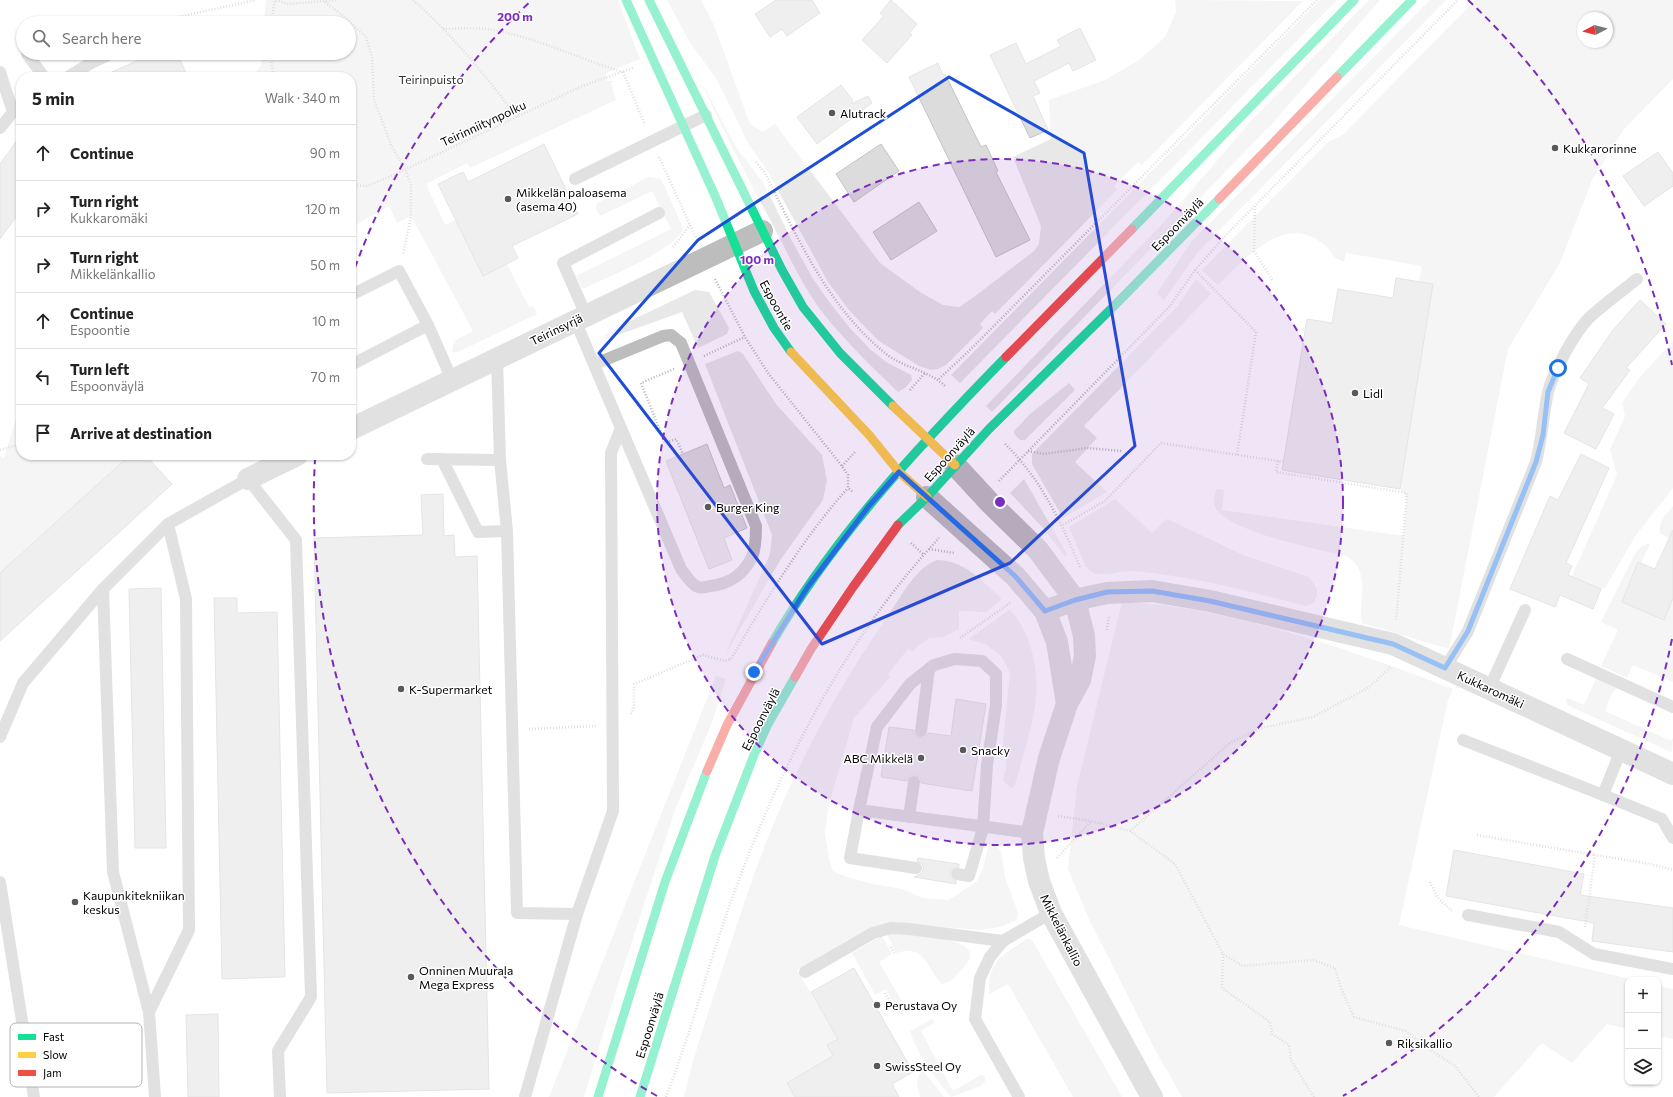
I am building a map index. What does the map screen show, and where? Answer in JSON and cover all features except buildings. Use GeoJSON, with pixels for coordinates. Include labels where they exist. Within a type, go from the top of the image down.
{"type":"FeatureCollection","features":[{"type":"Feature","properties":{"kind":"main road","name":"Espoontie"},"geometry":{"type":"LineString","coordinates":[[626,0],[716,198],[754,291],[774,328],[793,354],[870,436],[899,472],[927,497]]}},
{"type":"Feature","properties":{"kind":"main road","name":"Espoontie"},"geometry":{"type":"LineString","coordinates":[[649,0],[762,231],[803,307],[840,353],[955,465]]}},
{"type":"Feature","properties":{"kind":"main road","name":"Espoonväylä"},"geometry":{"type":"LineString","coordinates":[[598,1097],[654,913],[690,811],[734,711],[754,672],[807,588],[868,507],[962,402],[1194,167],[1354,0]]}},
{"type":"Feature","properties":{"kind":"main road","name":"Espoonväylä"},"geometry":{"type":"LineString","coordinates":[[640,1097],[715,856],[754,755],[768,724],[811,649],[853,587],[894,529],[927,497],[989,429],[1115,305],[1412,0]]}},
{"type":"Feature","properties":{"kind":"street","name":"Teirinsyrjä"},"geometry":{"type":"LineString","coordinates":[[356,427],[762,231]]}},
{"type":"Feature","properties":{"kind":"street"},"geometry":{"type":"LineString","coordinates":[[248,479],[269,461]]}},
{"type":"Feature","properties":{"kind":"street","name":"Mikkelänkallio"},"geometry":{"type":"LineString","coordinates":[[955,465],[991,504],[1038,550],[1075,600],[1084,636],[1085,656],[1080,680],[1067,704],[1049,758],[1032,833],[1034,858],[1039,881],[1051,913],[1152,1097]]}},
{"type":"Feature","properties":{"kind":"street","name":"Mikkelänkallio"},"geometry":{"type":"LineString","coordinates":[[927,497],[1015,576],[1045,611],[1057,642],[1067,704]]}},
{"type":"Feature","properties":{"kind":"street","name":"Kukkaromäki"},"geometry":{"type":"LineString","coordinates":[[1045,611],[1075,600],[1107,592],[1152,591],[1210,601],[1393,644],[1409,650],[1621,750],[1671,769]]}},
{"type":"Feature","properties":{"kind":"lane"},"geometry":{"type":"LineString","coordinates":[[31,60],[40,72]]}},
{"type":"Feature","properties":{"kind":"lane"},"geometry":{"type":"LineString","coordinates":[[76,72],[97,60]]}},
{"type":"Feature","properties":{"kind":"lane"},"geometry":{"type":"LineString","coordinates":[[0,72],[16,108]]}},
{"type":"Feature","properties":{"kind":"lane"},"geometry":{"type":"LineString","coordinates":[[0,128],[16,111]]}},
{"type":"Feature","properties":{"kind":"lane"},"geometry":{"type":"LineString","coordinates":[[575,178],[684,127],[706,115]]}},
{"type":"Feature","properties":{"kind":"lane"},"geometry":{"type":"LineString","coordinates":[[595,364],[663,336],[671,335],[681,343],[756,526],[756,541],[752,556],[741,574],[732,581],[699,588],[687,578],[675,555],[595,364],[563,263],[660,213]]}},
{"type":"Feature","properties":{"kind":"lane"},"geometry":{"type":"LineString","coordinates":[[356,292],[399,271],[428,325],[452,380]]}},
{"type":"Feature","properties":{"kind":"lane"},"geometry":{"type":"LineString","coordinates":[[1445,668],[1468,631],[1536,462],[1543,435],[1548,392],[1558,368],[1571,342],[1588,318],[1637,279]]}},
{"type":"Feature","properties":{"kind":"lane"},"geometry":{"type":"LineString","coordinates":[[356,362],[428,325]]}},
{"type":"Feature","properties":{"kind":"lane"},"geometry":{"type":"LineString","coordinates":[[497,358],[500,460],[507,532],[517,913],[577,914]]}},
{"type":"Feature","properties":{"kind":"lane"},"geometry":{"type":"LineString","coordinates":[[525,1097],[577,914],[613,811],[611,453],[621,428]]}},
{"type":"Feature","properties":{"kind":"lane"},"geometry":{"type":"LineString","coordinates":[[427,459],[500,460]]}},
{"type":"Feature","properties":{"kind":"lane"},"geometry":{"type":"LineString","coordinates":[[442,459],[478,532],[507,532]]}},
{"type":"Feature","properties":{"kind":"lane"},"geometry":{"type":"LineString","coordinates":[[0,736],[23,683],[102,589],[168,524],[248,479],[296,540],[311,998],[278,1051],[280,1097]]}},
{"type":"Feature","properties":{"kind":"lane"},"geometry":{"type":"LineString","coordinates":[[149,1012],[189,930],[186,599],[168,524]]}},
{"type":"Feature","properties":{"kind":"lane"},"geometry":{"type":"LineString","coordinates":[[102,589],[113,872],[149,1012],[155,1097]]}},
{"type":"Feature","properties":{"kind":"lane"},"geometry":{"type":"LineString","coordinates":[[1490,689],[1525,610]]}},
{"type":"Feature","properties":{"kind":"lane"},"geometry":{"type":"LineString","coordinates":[[916,868],[850,858],[877,727],[910,684],[934,665],[955,659],[982,661],[996,674],[996,705],[987,766],[983,828],[970,876],[957,874]]}},
{"type":"Feature","properties":{"kind":"lane"},"geometry":{"type":"LineString","coordinates":[[1567,659],[1673,707]]}},
{"type":"Feature","properties":{"kind":"lane"},"geometry":{"type":"LineString","coordinates":[[921,732],[929,669]]}},
{"type":"Feature","properties":{"kind":"lane"},"geometry":{"type":"LineString","coordinates":[[1463,740],[1662,819],[1673,838]]}},
{"type":"Feature","properties":{"kind":"lane"},"geometry":{"type":"LineString","coordinates":[[1603,795],[1621,750]]}},
{"type":"Feature","properties":{"kind":"lane"},"geometry":{"type":"LineString","coordinates":[[909,817],[914,782]]}},
{"type":"Feature","properties":{"kind":"lane"},"geometry":{"type":"LineString","coordinates":[[859,810],[983,828],[1032,833]]}},
{"type":"Feature","properties":{"kind":"lane"},"geometry":{"type":"LineString","coordinates":[[0,882],[22,1023]]}},
{"type":"Feature","properties":{"kind":"lane"},"geometry":{"type":"LineString","coordinates":[[1018,1097],[975,1019],[980,978],[990,958],[1002,941],[1051,913]]}},
{"type":"Feature","properties":{"kind":"lane"},"geometry":{"type":"LineString","coordinates":[[1468,915],[1559,932],[1594,954],[1673,969]]}},
{"type":"Feature","properties":{"kind":"lane"},"geometry":{"type":"LineString","coordinates":[[805,972],[873,933],[891,928],[909,928],[1002,941]]}},
{"type":"Feature","properties":{"kind":"lane"},"geometry":{"type":"LineString","coordinates":[[32,1087],[34,1097]]}},
{"type":"Feature","properties":{"kind":"path"},"geometry":{"type":"LineString","coordinates":[[182,16],[256,0]]}},
{"type":"Feature","properties":{"kind":"path"},"geometry":{"type":"LineString","coordinates":[[272,16],[275,0],[288,4],[338,0]]}},
{"type":"Feature","properties":{"kind":"path"},"geometry":{"type":"LineString","coordinates":[[413,0],[443,29],[479,68],[517,116]]}},
{"type":"Feature","properties":{"kind":"path"},"geometry":{"type":"LineString","coordinates":[[939,379],[973,347],[1317,0]]}},
{"type":"Feature","properties":{"kind":"path"},"geometry":{"type":"LineString","coordinates":[[325,2],[343,16]]}},
{"type":"Feature","properties":{"kind":"path"},"geometry":{"type":"LineString","coordinates":[[356,28],[366,38],[372,57],[374,99],[391,145],[405,169],[411,185],[411,216],[399,271]]}},
{"type":"Feature","properties":{"kind":"path","name":"Teirinniitynpolku"},"geometry":{"type":"LineString","coordinates":[[356,185],[366,186],[580,87],[623,72],[593,63],[538,42],[485,28],[443,29]]}},
{"type":"Feature","properties":{"kind":"path"},"geometry":{"type":"LineString","coordinates":[[271,60],[273,72]]}},
{"type":"Feature","properties":{"kind":"path"},"geometry":{"type":"LineString","coordinates":[[753,158],[765,173],[815,269],[834,299],[859,330],[887,355],[939,379],[962,402]]}},
{"type":"Feature","properties":{"kind":"path"},"geometry":{"type":"LineString","coordinates":[[1255,205],[1254,251],[1273,281]]}},
{"type":"Feature","properties":{"kind":"path"},"geometry":{"type":"LineString","coordinates":[[1195,270],[1256,332],[1237,455]]}},
{"type":"Feature","properties":{"kind":"path"},"geometry":{"type":"LineString","coordinates":[[683,454],[676,439],[665,443],[641,383],[745,337]]}},
{"type":"Feature","properties":{"kind":"path"},"geometry":{"type":"LineString","coordinates":[[989,429],[1020,459],[1041,487],[1063,525],[1082,572]]}},
{"type":"Feature","properties":{"kind":"path"},"geometry":{"type":"LineString","coordinates":[[1063,525],[1105,501],[1161,443],[1284,462]]}},
{"type":"Feature","properties":{"kind":"path"},"geometry":{"type":"LineString","coordinates":[[0,450],[16,445]]}},
{"type":"Feature","properties":{"kind":"path"},"geometry":{"type":"LineString","coordinates":[[1028,451],[1044,454],[1087,448],[1122,451]]}},
{"type":"Feature","properties":{"kind":"path"},"geometry":{"type":"LineString","coordinates":[[1278,461],[1276,472],[1407,493],[1396,628]]}},
{"type":"Feature","properties":{"kind":"path"},"geometry":{"type":"LineString","coordinates":[[613,726],[627,725],[634,707],[634,684],[703,655],[725,660],[731,659],[786,571],[831,508],[848,488]]}},
{"type":"Feature","properties":{"kind":"path"},"geometry":{"type":"LineString","coordinates":[[1105,638],[1110,622],[1107,592]]}},
{"type":"Feature","properties":{"kind":"path"},"geometry":{"type":"LineString","coordinates":[[960,638],[1012,602]]}},
{"type":"Feature","properties":{"kind":"path"},"geometry":{"type":"LineString","coordinates":[[1130,831],[1230,743],[1261,728],[1313,717],[1368,688],[1409,650]]}},
{"type":"Feature","properties":{"kind":"path"},"geometry":{"type":"LineString","coordinates":[[1055,822],[1056,815],[1130,831],[1175,864],[1223,954],[1222,988],[1270,1022],[1272,1034],[1290,1045],[1291,1060],[1314,1097]]}},
{"type":"Feature","properties":{"kind":"path"},"geometry":{"type":"LineString","coordinates":[[1054,854],[1055,860],[1091,822]]}},
{"type":"Feature","properties":{"kind":"path"},"geometry":{"type":"LineString","coordinates":[[1477,835],[1651,864],[1673,870]]}},
{"type":"Feature","properties":{"kind":"path"},"geometry":{"type":"LineString","coordinates":[[1577,943],[1585,927],[1595,855]]}},
{"type":"Feature","properties":{"kind":"path"},"geometry":{"type":"LineString","coordinates":[[1430,882],[1437,898],[1452,911],[1468,915]]}},
{"type":"Feature","properties":{"kind":"path"},"geometry":{"type":"LineString","coordinates":[[1223,954],[1243,966],[1313,960],[1335,968],[1341,988],[1354,1017],[1406,1031],[1455,1066],[1479,1097]]}},
{"type":"Feature","properties":{"kind":"path"},"geometry":{"type":"LineString","coordinates":[[885,993],[892,1005]]}},
{"type":"Feature","properties":{"kind":"highlighted area"},"geometry":{"type":"Polygon","coordinates":[[[949,77],[1084,153],[1135,446],[1010,563],[822,644],[599,353],[698,240],[949,77]]]}},
{"type":"Feature","properties":{"kind":"green space","name":"Teirinpuisto"},"geometry":{"type":"Polygon","coordinates":[[[266,0],[618,0],[640,59],[606,73],[607,81],[614,81],[611,83],[616,100],[470,168],[467,163],[426,184],[445,225],[455,220],[483,275],[507,264],[529,307],[533,306],[537,314],[456,353],[452,351],[454,341],[473,331],[411,216],[397,223],[389,206],[356,225],[356,72],[256,72],[261,66],[261,60],[356,60],[356,16],[265,16],[266,0]]]}},
{"type":"Feature","properties":{"kind":"green space"},"geometry":{"type":"Polygon","coordinates":[[[667,0],[701,0],[714,25],[750,124],[763,132],[775,124],[880,263],[920,292],[943,305],[959,307],[1034,251],[1039,244],[1041,226],[1013,157],[1051,139],[1049,100],[1105,80],[1139,60],[1165,37],[1176,12],[1175,0],[1303,1],[1142,165],[1138,162],[1114,186],[1117,190],[995,314],[992,311],[980,324],[983,328],[946,365],[938,369],[931,370],[919,366],[879,341],[849,310],[828,282],[767,170],[749,145],[717,80],[689,41],[667,0]]]}},
{"type":"Feature","properties":{"kind":"green space"},"geometry":{"type":"Polygon","coordinates":[[[1320,0],[1337,0],[960,383],[951,375],[1320,0]]]}},
{"type":"Feature","properties":{"kind":"green space"},"geometry":{"type":"Polygon","coordinates":[[[1369,0],[1380,0],[1270,126],[992,412],[986,406],[1166,220],[1251,121],[1369,0]]]}},
{"type":"Feature","properties":{"kind":"green space"},"geometry":{"type":"Polygon","coordinates":[[[1430,0],[1446,0],[1198,252],[1164,300],[1157,293],[1192,241],[1430,0]]]}},
{"type":"Feature","properties":{"kind":"green space"},"geometry":{"type":"Polygon","coordinates":[[[1475,0],[1673,0],[1673,79],[1624,129],[1592,180],[1560,263],[1508,349],[1449,649],[1362,623],[1361,578],[1355,563],[1348,557],[1274,538],[1253,531],[1235,523],[1221,514],[1214,504],[1216,489],[1224,490],[1222,510],[1404,536],[1407,498],[1400,489],[1433,285],[1419,282],[1422,266],[1346,253],[1344,262],[1335,258],[1328,248],[1319,241],[1305,234],[1291,234],[1277,237],[1264,244],[1239,264],[1218,285],[1202,270],[1329,141],[1343,135],[1475,0]]]}},
{"type":"Feature","properties":{"kind":"green space"},"geometry":{"type":"Polygon","coordinates":[[[699,77],[736,147],[764,184],[792,241],[812,277],[849,327],[870,349],[886,362],[911,375],[912,380],[905,388],[898,392],[869,364],[832,324],[809,293],[745,173],[699,77]]]}},
{"type":"Feature","properties":{"kind":"green space"},"geometry":{"type":"Polygon","coordinates":[[[649,177],[660,179],[663,183],[683,228],[679,236],[670,244],[640,262],[585,288],[582,288],[576,276],[671,229],[652,191],[600,216],[596,209],[597,203],[649,177]]]}},
{"type":"Feature","properties":{"kind":"green space"},"geometry":{"type":"Polygon","coordinates":[[[1196,279],[1211,294],[1084,426],[1097,438],[1075,462],[1107,492],[1063,518],[1032,464],[1032,454],[1177,307],[1196,279]]]}},
{"type":"Feature","properties":{"kind":"green space"},"geometry":{"type":"Polygon","coordinates":[[[695,290],[709,292],[729,328],[727,334],[698,348],[682,312],[604,340],[605,335],[632,320],[695,290]]]}},
{"type":"Feature","properties":{"kind":"green space"},"geometry":{"type":"Polygon","coordinates":[[[1673,341],[1673,488],[1636,535],[1605,588],[1601,589],[1591,585],[1582,605],[1563,596],[1617,475],[1610,450],[1625,416],[1622,403],[1640,377],[1673,341]]]}},
{"type":"Feature","properties":{"kind":"green space"},"geometry":{"type":"Polygon","coordinates":[[[738,351],[743,354],[776,404],[822,455],[827,480],[823,500],[781,559],[725,655],[770,554],[772,535],[705,364],[738,351]]]}},
{"type":"Feature","properties":{"kind":"green space"},"geometry":{"type":"Polygon","coordinates":[[[1069,383],[1075,390],[1025,440],[1020,440],[1014,434],[1014,431],[1030,414],[1069,383]]]}},
{"type":"Feature","properties":{"kind":"green space"},"geometry":{"type":"Polygon","coordinates":[[[16,420],[16,460],[124,460],[0,573],[0,456],[4,458],[16,420]]]}},
{"type":"Feature","properties":{"kind":"green space"},"geometry":{"type":"Polygon","coordinates":[[[1024,479],[1067,554],[1065,556],[1043,528],[1010,493],[1024,479]]]}},
{"type":"Feature","properties":{"kind":"green space"},"geometry":{"type":"Polygon","coordinates":[[[1115,499],[1152,533],[1167,519],[1243,555],[1309,577],[1317,589],[1317,596],[1313,603],[1306,606],[1177,576],[1133,571],[1107,574],[1094,573],[1085,565],[1069,527],[1115,499]]]}},
{"type":"Feature","properties":{"kind":"green space"},"geometry":{"type":"Polygon","coordinates":[[[1673,506],[1673,541],[1660,533],[1660,525],[1663,518],[1673,506]]]}},
{"type":"Feature","properties":{"kind":"green space"},"geometry":{"type":"Polygon","coordinates":[[[1648,543],[1650,544],[1641,563],[1638,562],[1622,602],[1664,619],[1673,598],[1673,682],[1633,665],[1627,678],[1601,666],[1618,630],[1601,622],[1636,552],[1648,543]]]}},
{"type":"Feature","properties":{"kind":"green space"},"geometry":{"type":"Polygon","coordinates":[[[937,560],[956,563],[972,572],[1000,597],[1001,600],[986,612],[959,611],[959,629],[943,637],[929,638],[912,651],[908,649],[888,674],[890,677],[854,718],[828,808],[825,834],[829,859],[833,871],[847,877],[873,884],[902,889],[923,898],[949,900],[977,881],[984,866],[988,846],[993,843],[1001,851],[1005,877],[1018,913],[1017,920],[1000,927],[979,930],[908,924],[882,926],[848,940],[797,970],[838,1039],[833,1056],[787,1083],[795,1097],[684,1097],[702,1030],[752,880],[771,830],[796,774],[838,693],[903,592],[915,576],[929,564],[937,560]]]}},
{"type":"Feature","properties":{"kind":"green space"},"geometry":{"type":"Polygon","coordinates":[[[1122,602],[1182,608],[1269,627],[1348,651],[1453,689],[1448,700],[1399,925],[1625,978],[1625,1028],[1607,1024],[1572,1063],[1542,1043],[1494,1097],[1182,1097],[1153,1046],[1089,919],[1068,869],[1077,786],[1122,602]]]}},
{"type":"Feature","properties":{"kind":"green space"},"geometry":{"type":"Polygon","coordinates":[[[1010,610],[1017,619],[1028,639],[1032,650],[1036,674],[1036,697],[1031,727],[1018,775],[1014,787],[1011,788],[1003,781],[1007,764],[1003,744],[1010,673],[1002,657],[987,645],[969,639],[1010,610]]]}},
{"type":"Feature","properties":{"kind":"green space"},"geometry":{"type":"Polygon","coordinates":[[[716,676],[726,679],[711,725],[675,810],[619,981],[584,1097],[549,1097],[716,676]]]}},
{"type":"Feature","properties":{"kind":"green space"},"geometry":{"type":"Polygon","coordinates":[[[1597,677],[1618,687],[1612,693],[1605,711],[1671,741],[1673,738],[1671,752],[1567,705],[1566,699],[1568,698],[1584,705],[1597,677]]]}},
{"type":"Feature","properties":{"kind":"green space"},"geometry":{"type":"Polygon","coordinates":[[[887,934],[919,935],[947,939],[966,948],[970,954],[970,959],[953,979],[942,984],[920,954],[906,951],[896,953],[887,934]]]}},
{"type":"Feature","properties":{"kind":"green space"},"geometry":{"type":"Polygon","coordinates":[[[882,936],[892,954],[879,962],[907,1010],[900,1014],[886,989],[875,995],[852,953],[882,936]]]}},
{"type":"Feature","properties":{"kind":"green space"},"geometry":{"type":"Polygon","coordinates":[[[1026,939],[1032,940],[1122,1097],[1073,1097],[1008,984],[989,994],[991,973],[998,960],[1026,939]]]}},
{"type":"Feature","properties":{"kind":"green space"},"geometry":{"type":"Polygon","coordinates":[[[1661,987],[1673,989],[1673,1039],[1661,1037],[1661,987]]]}},
{"type":"Feature","properties":{"kind":"green space"},"geometry":{"type":"Polygon","coordinates":[[[932,1019],[934,1023],[921,1031],[953,1091],[981,1075],[985,1076],[985,1081],[981,1086],[951,1097],[933,1074],[917,1049],[910,1031],[932,1019]]]}},
{"type":"Feature","properties":{"kind":"green space"},"geometry":{"type":"Polygon","coordinates":[[[922,1071],[944,1097],[920,1097],[917,1080],[922,1071]]]}},
{"type":"Feature","properties":{"kind":"traffic: fast"},"geometry":{"type":"LineString","coordinates":[[626,0],[716,198],[754,291],[774,328],[791,352]]}},
{"type":"Feature","properties":{"kind":"traffic: fast"},"geometry":{"type":"LineString","coordinates":[[649,0],[782,270],[803,307],[840,353],[893,406]]}},
{"type":"Feature","properties":{"kind":"traffic: fast"},"geometry":{"type":"LineString","coordinates":[[1132,229],[1354,0]]}},
{"type":"Feature","properties":{"kind":"traffic: fast"},"geometry":{"type":"LineString","coordinates":[[1337,77],[1412,0]]}},
{"type":"Feature","properties":{"kind":"traffic: fast"},"geometry":{"type":"LineString","coordinates":[[898,525],[927,497],[989,429],[1115,305],[1219,199]]}},
{"type":"Feature","properties":{"kind":"traffic: fast"},"geometry":{"type":"LineString","coordinates":[[772,643],[796,604],[823,566],[880,493],[942,424],[1006,357]]}},
{"type":"Feature","properties":{"kind":"traffic: fast"},"geometry":{"type":"LineString","coordinates":[[640,1097],[715,856],[754,755],[768,724],[795,677]]}},
{"type":"Feature","properties":{"kind":"traffic: fast"},"geometry":{"type":"LineString","coordinates":[[598,1097],[665,882],[707,771]]}},
{"type":"Feature","properties":{"kind":"traffic: slow"},"geometry":{"type":"LineString","coordinates":[[791,352],[870,436],[899,472],[927,497]]}},
{"type":"Feature","properties":{"kind":"traffic: slow"},"geometry":{"type":"LineString","coordinates":[[893,406],[955,465]]}},
{"type":"Feature","properties":{"kind":"traffic: jam"},"geometry":{"type":"LineString","coordinates":[[1219,199],[1337,77]]}},
{"type":"Feature","properties":{"kind":"traffic: jam"},"geometry":{"type":"LineString","coordinates":[[1006,357],[1132,229]]}},
{"type":"Feature","properties":{"kind":"traffic: jam"},"geometry":{"type":"LineString","coordinates":[[795,677],[811,649],[853,587],[898,525]]}},
{"type":"Feature","properties":{"kind":"traffic: jam"},"geometry":{"type":"LineString","coordinates":[[707,771],[727,725],[772,643]]}},
{"type":"Feature","properties":{"kind":"place","name":"Alutrack"},"geometry":{"type":"Point","coordinates":[832,113]}},
{"type":"Feature","properties":{"kind":"place","name":"Kukkarorinne"},"geometry":{"type":"Point","coordinates":[1555,148]}},
{"type":"Feature","properties":{"kind":"place","name":"Mikkelän paloasema (asema 40)"},"geometry":{"type":"Point","coordinates":[508,199]}},
{"type":"Feature","properties":{"kind":"place","name":"Lidl"},"geometry":{"type":"Point","coordinates":[1355,393]}},
{"type":"Feature","properties":{"kind":"place","name":"Burger King"},"geometry":{"type":"Point","coordinates":[708,507]}},
{"type":"Feature","properties":{"kind":"place","name":"K-Supermarket"},"geometry":{"type":"Point","coordinates":[401,689]}},
{"type":"Feature","properties":{"kind":"place","name":"Snacky"},"geometry":{"type":"Point","coordinates":[963,750]}},
{"type":"Feature","properties":{"kind":"place","name":"ABC Mikkelä"},"geometry":{"type":"Point","coordinates":[921,758]}},
{"type":"Feature","properties":{"kind":"place","name":"Kaupunkitekniikan keskus"},"geometry":{"type":"Point","coordinates":[75,902]}},
{"type":"Feature","properties":{"kind":"place","name":"Onninen Muurala Mega Express"},"geometry":{"type":"Point","coordinates":[411,977]}},
{"type":"Feature","properties":{"kind":"place","name":"Perustava Oy"},"geometry":{"type":"Point","coordinates":[877,1005]}},
{"type":"Feature","properties":{"kind":"place","name":"Riksikallio"},"geometry":{"type":"Point","coordinates":[1389,1043]}},
{"type":"Feature","properties":{"kind":"place","name":"SwissSteel Oy"},"geometry":{"type":"Point","coordinates":[877,1066]}},
{"type":"Feature","properties":{"kind":"route"},"geometry":{"type":"LineString","coordinates":[[754,672],[807,588],[868,507],[899,472],[1015,576],[1045,611],[1075,600],[1107,592],[1152,591],[1210,601],[1393,644],[1409,650],[1445,668],[1455,655],[1468,631],[1536,462],[1543,435],[1548,392],[1558,368]]}}]}
